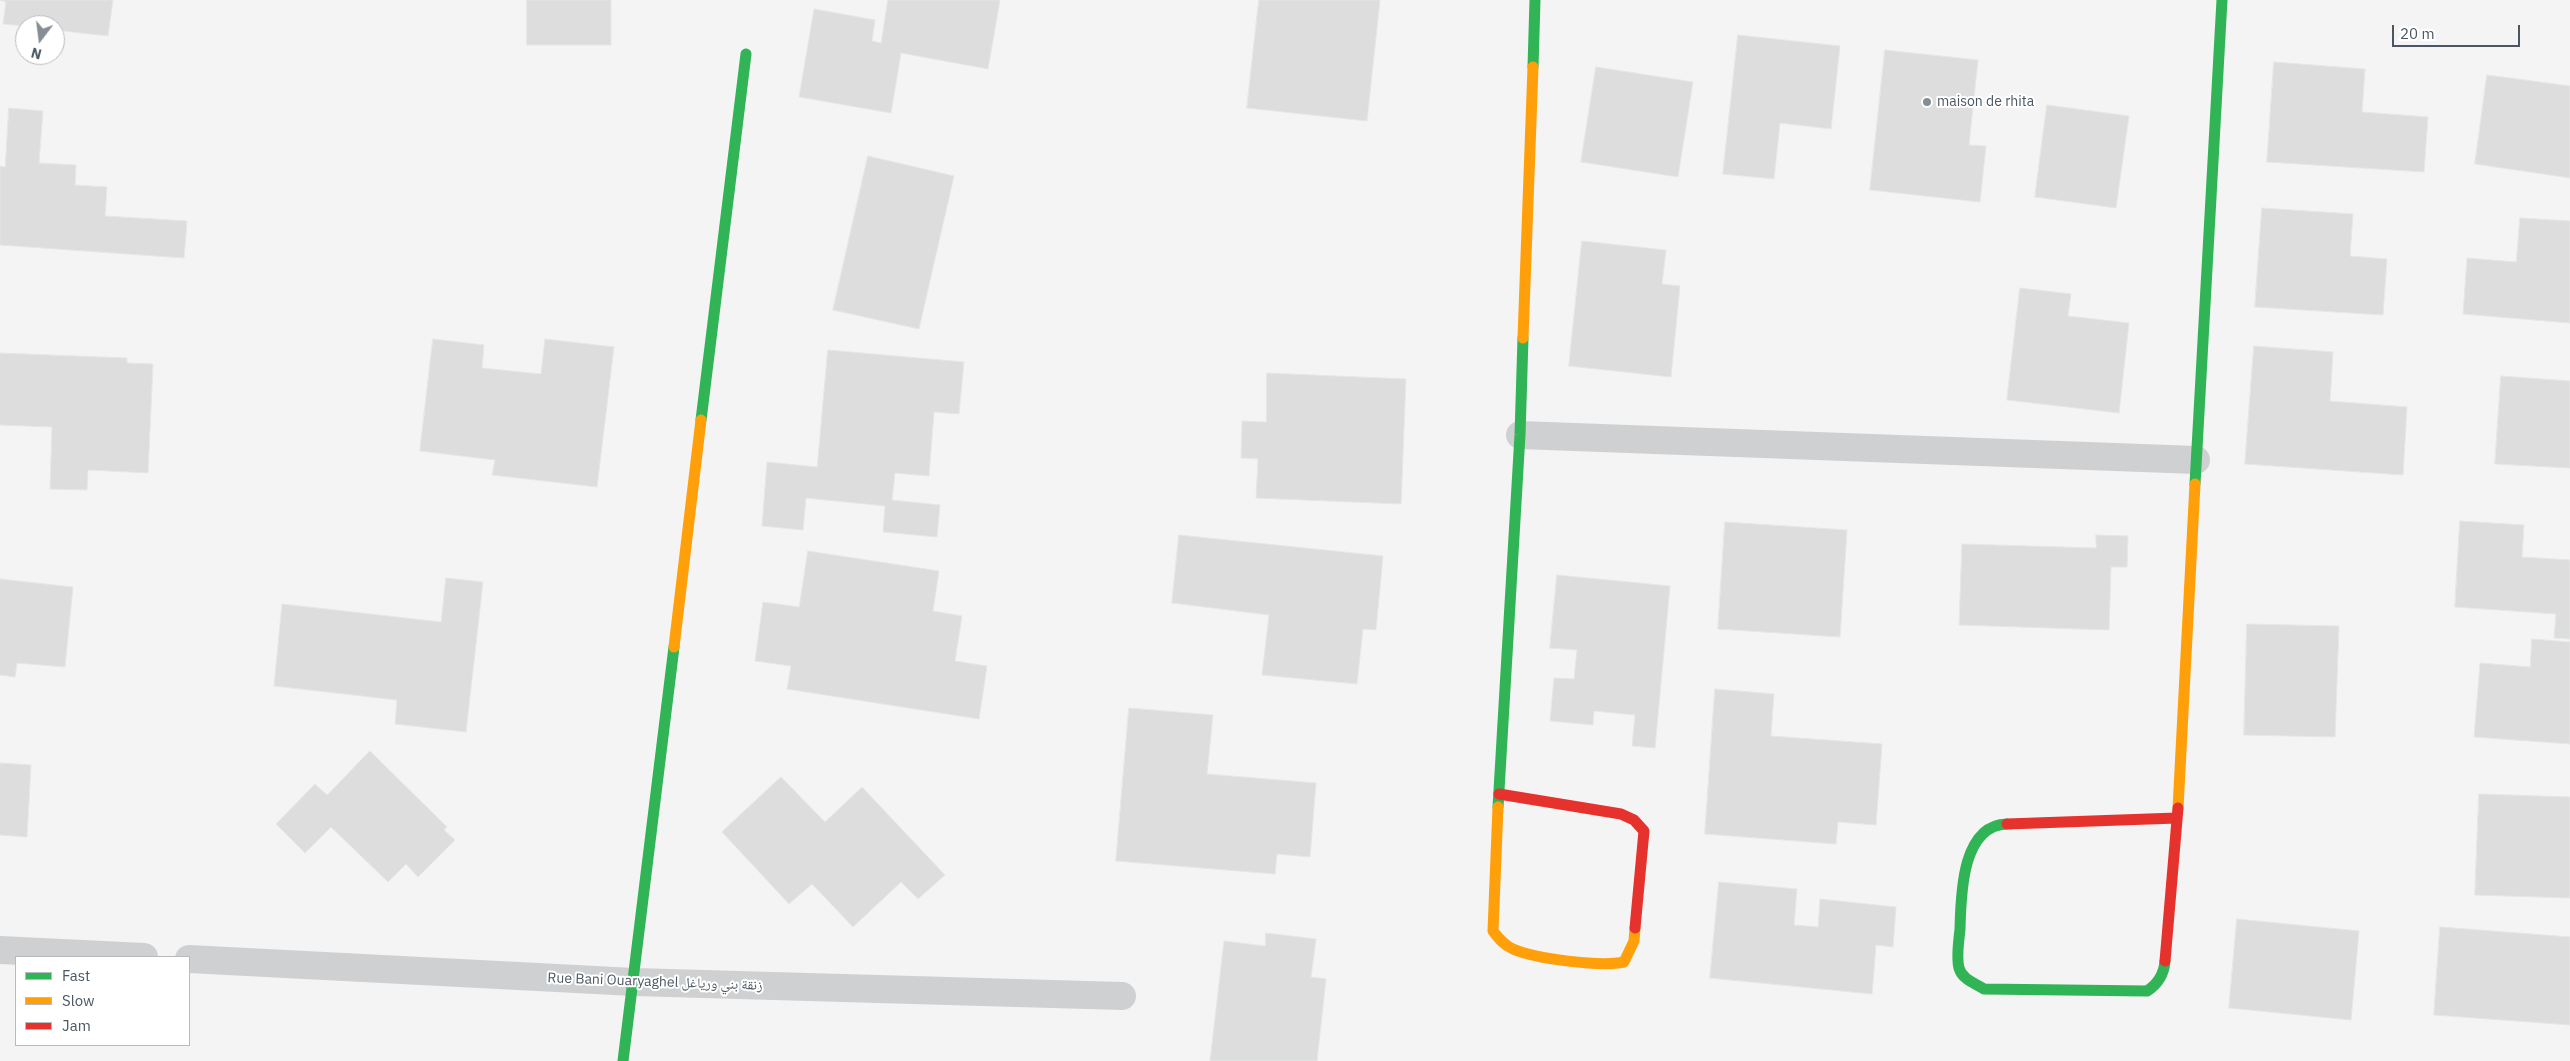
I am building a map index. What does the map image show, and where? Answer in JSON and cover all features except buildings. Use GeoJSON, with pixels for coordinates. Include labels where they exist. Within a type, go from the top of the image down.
{"type":"FeatureCollection","features":[{"type":"Feature","properties":{"kind":"street"},"geometry":{"type":"LineString","coordinates":[[1498,794],[1630,816],[1644,831],[1634,941],[1630,953],[1624,962],[1608,965],[1529,954],[1512,949],[1501,942],[1493,931],[1498,794],[1520,435],[1535,0]]}},
{"type":"Feature","properties":{"kind":"street"},"geometry":{"type":"LineString","coordinates":[[2177,818],[2001,824],[1983,833],[1973,846],[1966,866],[1958,966],[1963,977],[1984,989],[2147,991],[2153,987],[2164,972],[2177,818],[2222,0]]}},
{"type":"Feature","properties":{"kind":"street"},"geometry":{"type":"LineString","coordinates":[[623,1061],[746,54]]}},
{"type":"Feature","properties":{"kind":"street"},"geometry":{"type":"LineString","coordinates":[[1520,435],[2196,460]]}},
{"type":"Feature","properties":{"kind":"street"},"geometry":{"type":"LineString","coordinates":[[0,950],[123,956]]}},
{"type":"Feature","properties":{"kind":"street","name":"Rue Bani Ouaryaghel زنقة بني ورياغل"},"geometry":{"type":"LineString","coordinates":[[190,960],[634,982],[1122,996]]}},
{"type":"Feature","properties":{"kind":"traffic: fast"},"geometry":{"type":"LineString","coordinates":[[1533,67],[1535,0]]}},
{"type":"Feature","properties":{"kind":"traffic: fast"},"geometry":{"type":"LineString","coordinates":[[2195,484],[2222,0]]}},
{"type":"Feature","properties":{"kind":"traffic: fast"},"geometry":{"type":"LineString","coordinates":[[701,420],[746,54]]}},
{"type":"Feature","properties":{"kind":"traffic: fast"},"geometry":{"type":"LineString","coordinates":[[1498,807],[1520,435],[1523,338]]}},
{"type":"Feature","properties":{"kind":"traffic: fast"},"geometry":{"type":"LineString","coordinates":[[623,1061],[674,647]]}},
{"type":"Feature","properties":{"kind":"traffic: fast"},"geometry":{"type":"LineString","coordinates":[[2007,824],[1992,827],[1980,836],[1972,849],[1967,865],[1961,899],[1958,954],[1959,968],[1966,978],[1984,989],[2147,991],[2160,978],[2165,961]]}},
{"type":"Feature","properties":{"kind":"traffic: slow"},"geometry":{"type":"LineString","coordinates":[[1523,338],[1533,67]]}},
{"type":"Feature","properties":{"kind":"traffic: slow"},"geometry":{"type":"LineString","coordinates":[[674,647],[701,420]]}},
{"type":"Feature","properties":{"kind":"traffic: slow"},"geometry":{"type":"LineString","coordinates":[[2178,808],[2195,484]]}},
{"type":"Feature","properties":{"kind":"traffic: slow"},"geometry":{"type":"LineString","coordinates":[[1498,807],[1493,931],[1504,944],[1523,953],[1552,959],[1584,963],[1624,962],[1634,941],[1635,928]]}},
{"type":"Feature","properties":{"kind":"traffic: jam"},"geometry":{"type":"LineString","coordinates":[[1499,794],[1621,814],[1634,820],[1644,831],[1635,928]]}},
{"type":"Feature","properties":{"kind":"traffic: jam"},"geometry":{"type":"LineString","coordinates":[[2165,961],[2178,808]]}},
{"type":"Feature","properties":{"kind":"traffic: jam"},"geometry":{"type":"LineString","coordinates":[[2007,824],[2177,818]]}},
{"type":"Feature","properties":{"kind":"place","name":"maison de rhita"},"geometry":{"type":"Point","coordinates":[1927,102]}}]}
